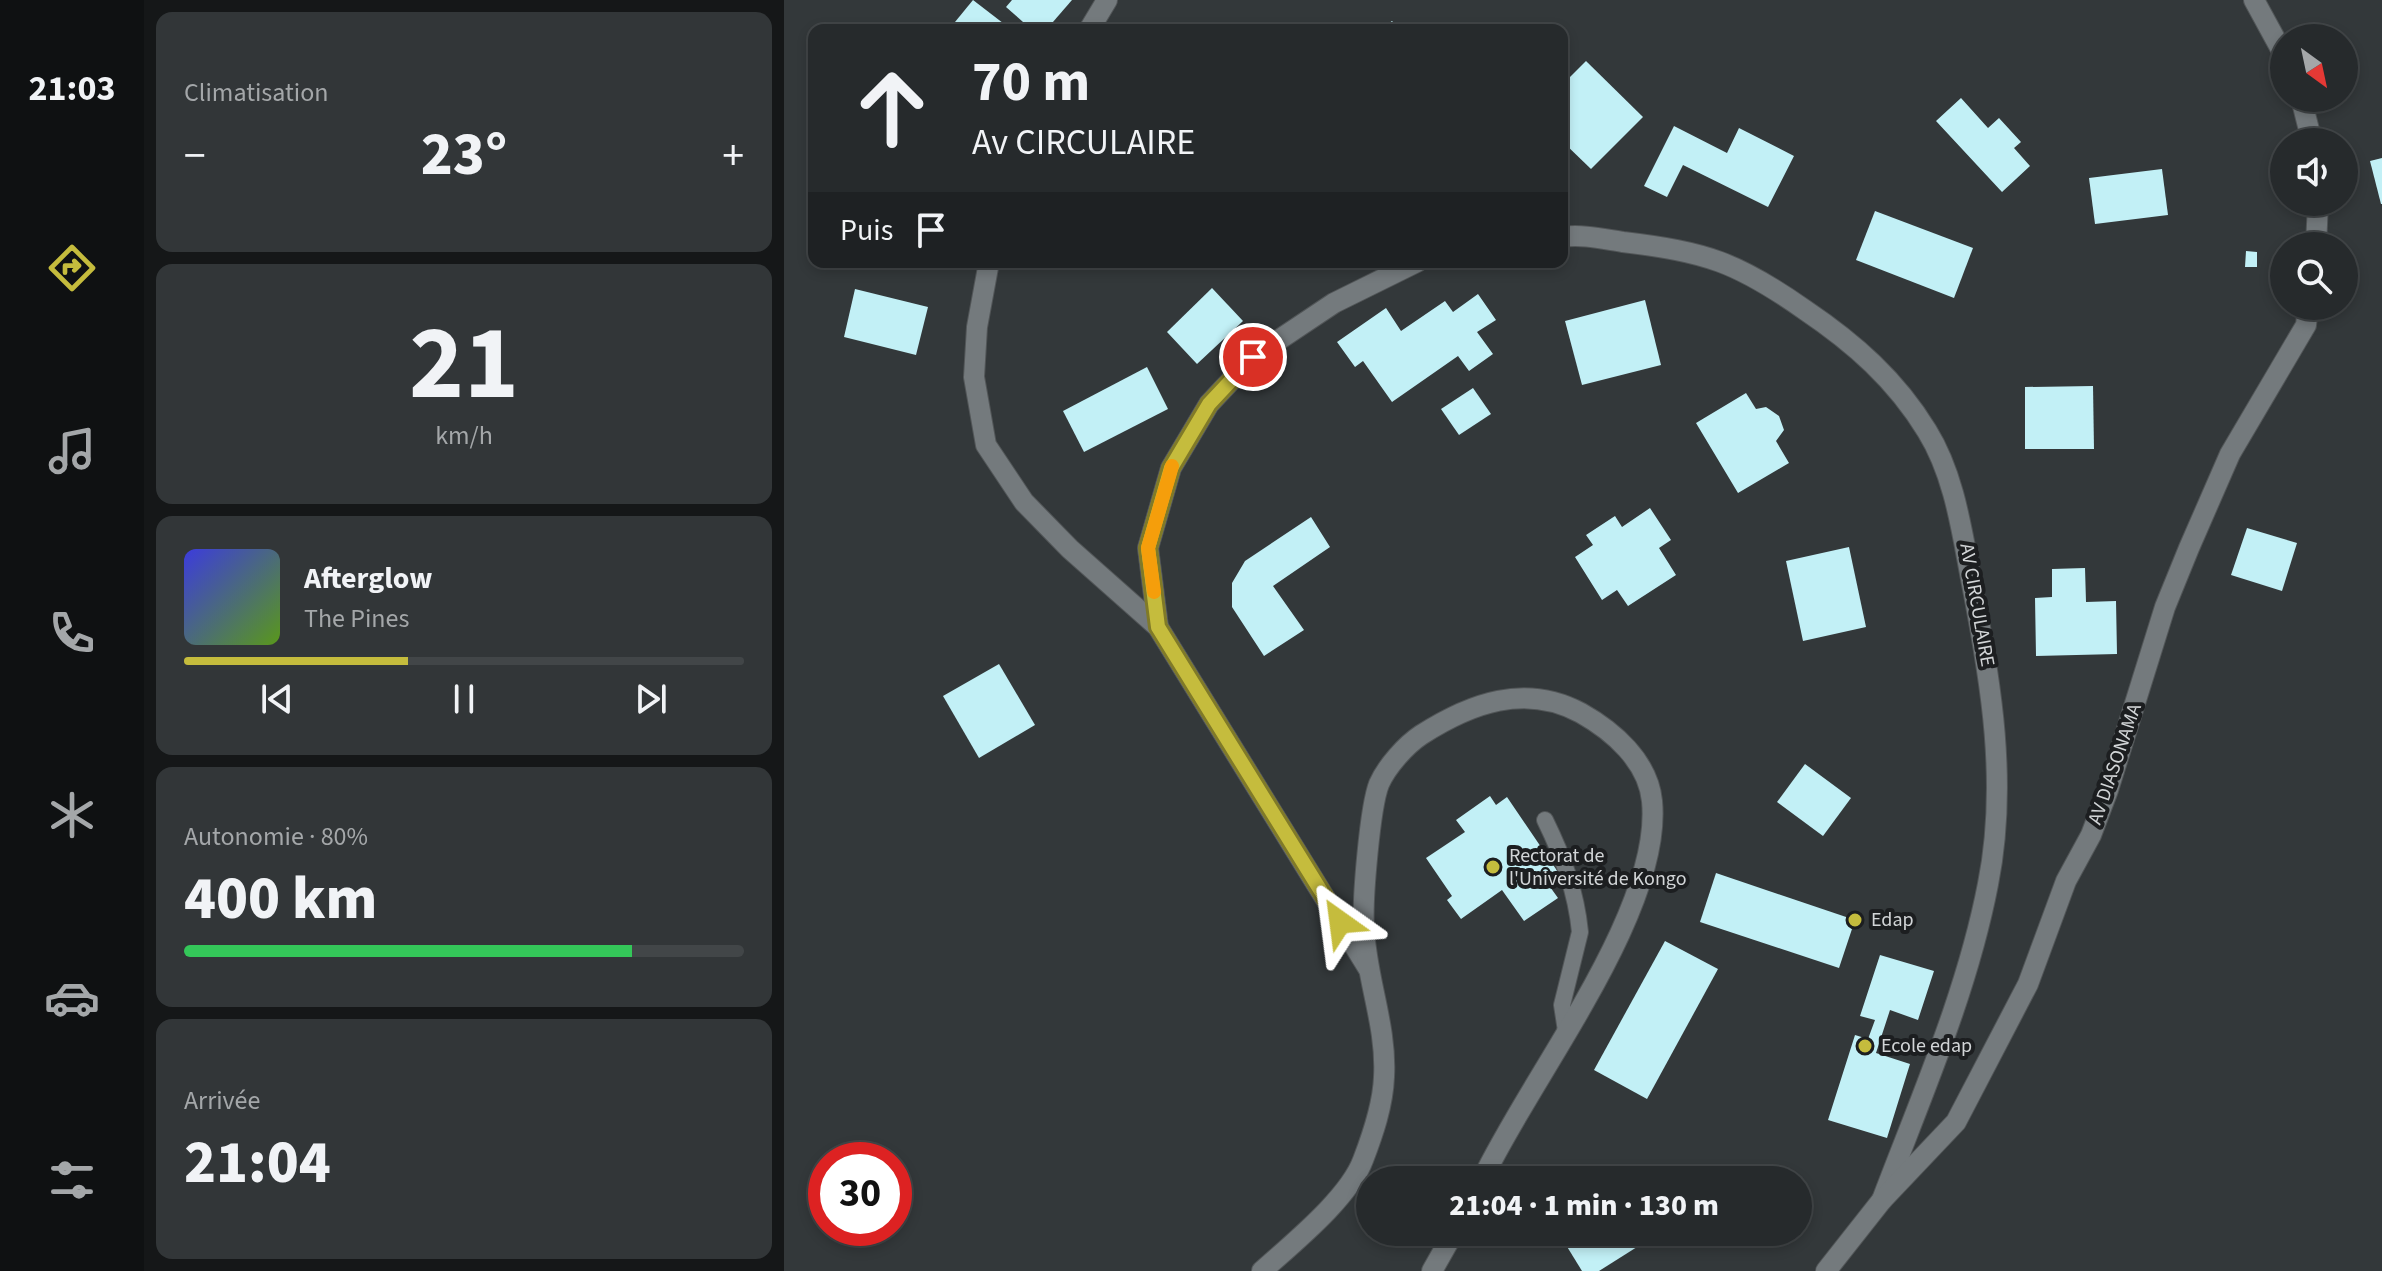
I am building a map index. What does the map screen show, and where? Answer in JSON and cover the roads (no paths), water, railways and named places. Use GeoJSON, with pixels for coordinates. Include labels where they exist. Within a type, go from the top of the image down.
{"type":"FeatureCollection","features":[{"type":"Feature","properties":{"kind":"street"},"geometry":{"type":"LineString","coordinates":[[1093,24],[1107,0]]}},
{"type":"Feature","properties":{"kind":"street"},"geometry":{"type":"LineString","coordinates":[[2254,0],[2270,29]]}},
{"type":"Feature","properties":{"kind":"street","name":"AV CIRCULAIRE"},"geometry":{"type":"LineString","coordinates":[[1568,238],[1664,247],[1715,258],[1753,274],[1868,356],[1904,397],[1928,433],[1963,527],[1991,683],[1997,790],[1989,883],[1965,977],[1882,1200]]}},
{"type":"Feature","properties":{"kind":"street"},"geometry":{"type":"LineString","coordinates":[[988,268],[977,327],[974,377],[986,445],[1024,502],[1070,549],[1158,627],[1373,975]]}},
{"type":"Feature","properties":{"kind":"street"},"geometry":{"type":"LineString","coordinates":[[1158,627],[1148,548],[1171,468],[1209,404],[1253,357],[1334,303],[1405,268]]}},
{"type":"Feature","properties":{"kind":"street","name":"AV DIASONAMA"},"geometry":{"type":"LineString","coordinates":[[1882,1200],[1956,1122],[2028,984],[2066,881],[2091,835],[2108,790],[2165,607],[2230,454],[2307,320]]}},
{"type":"Feature","properties":{"kind":"street"},"geometry":{"type":"LineString","coordinates":[[1262,1271],[1340,1194],[1362,1164],[1377,1117],[1384,1078],[1373,975],[1364,928],[1368,852],[1379,784],[1409,743],[1452,716],[1487,702],[1523,696],[1562,703],[1610,729],[1640,766],[1652,798],[1652,827],[1641,882],[1618,937],[1490,1166]]}},
{"type":"Feature","properties":{"kind":"street"},"geometry":{"type":"LineString","coordinates":[[1826,1271],[1882,1200]]}},
{"type":"Feature","properties":{"kind":"street"},"geometry":{"type":"LineString","coordinates":[[1432,1271],[1446,1246]]}},
{"type":"Feature","properties":{"kind":"lane"},"geometry":{"type":"LineString","coordinates":[[1545,820],[1567,866],[1579,920],[1580,932],[1562,1005],[1566,1031]]}},
{"type":"Feature","properties":{"kind":"place","name":"Rectorat de l'Université de Kongo"},"geometry":{"type":"Point","coordinates":[1493,867]}},
{"type":"Feature","properties":{"kind":"place","name":"Edap"},"geometry":{"type":"Point","coordinates":[1855,920]}},
{"type":"Feature","properties":{"kind":"place","name":"Ecole edap"},"geometry":{"type":"Point","coordinates":[1865,1046]}}]}
